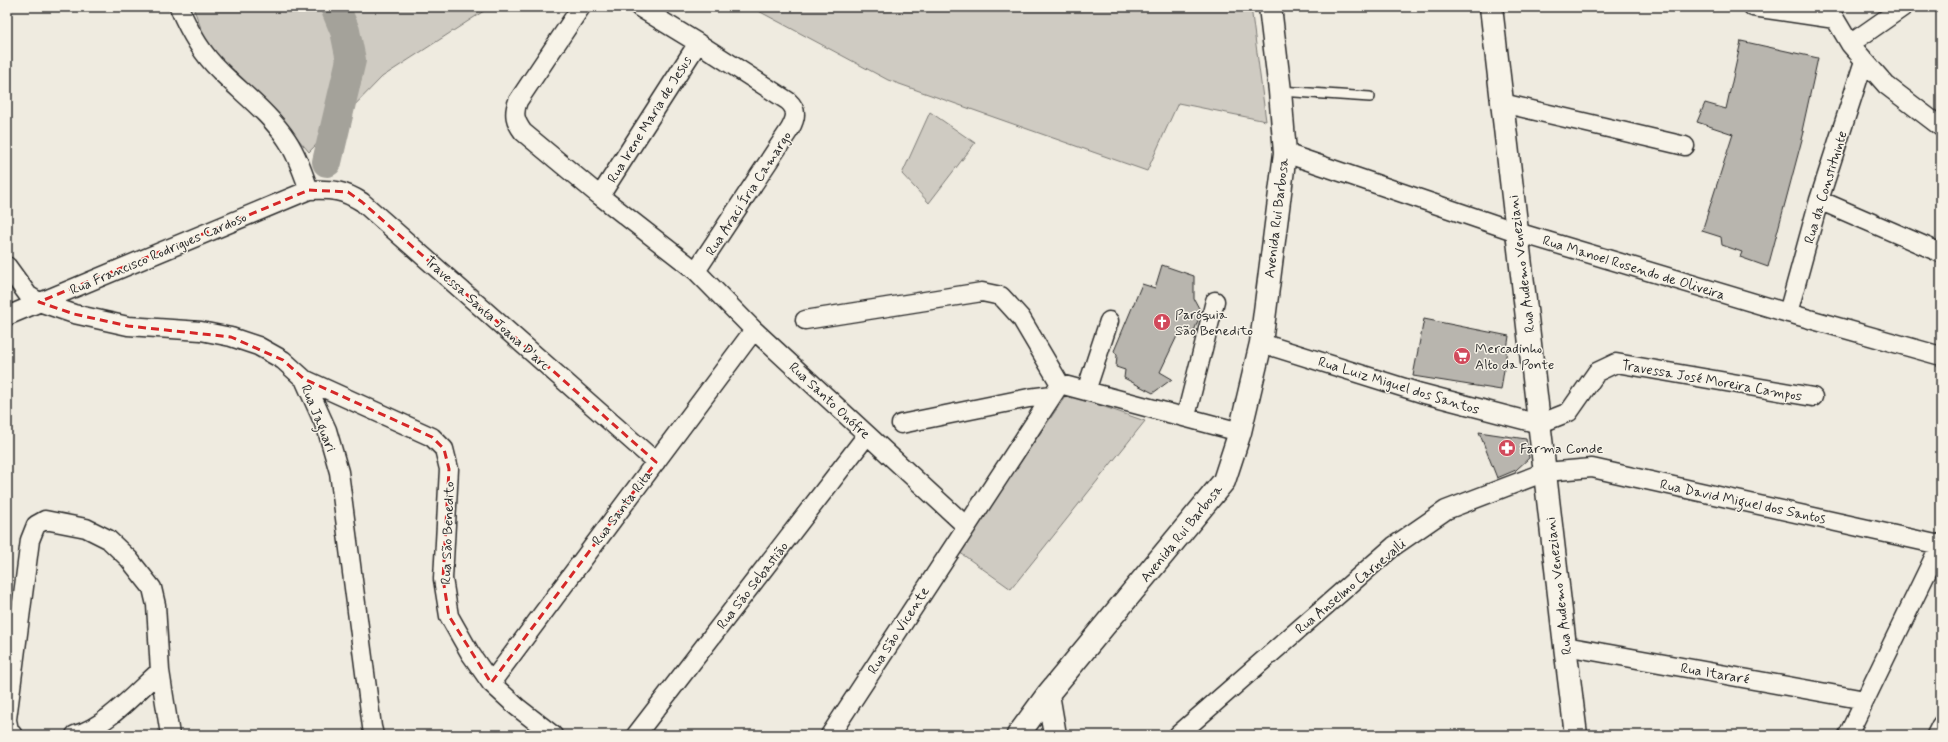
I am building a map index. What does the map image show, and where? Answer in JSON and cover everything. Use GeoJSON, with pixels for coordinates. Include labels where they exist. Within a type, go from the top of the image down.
{"type":"FeatureCollection","features":[{"type":"Feature","properties":{"kind":"main road","name":"Avenida Rui Barbosa"},"geometry":{"type":"LineString","coordinates":[[1018,735],[1048,694],[1224,481],[1240,432],[1261,343],[1285,153],[1280,91],[1270,7]]}},
{"type":"Feature","properties":{"kind":"main road","name":"Rua Audemo Veneziani"},"geometry":{"type":"LineString","coordinates":[[1491,7],[1576,735]]}},
{"type":"Feature","properties":{"kind":"main road"},"geometry":{"type":"LineString","coordinates":[[1048,694],[1055,735]]}},
{"type":"Feature","properties":{"kind":"street"},"geometry":{"type":"LineString","coordinates":[[179,7],[189,29],[208,58],[276,126],[286,139],[298,158],[309,190]]}},
{"type":"Feature","properties":{"kind":"street","name":"Rua Santo Onófre"},"geometry":{"type":"LineString","coordinates":[[581,7],[518,101],[514,111],[516,122],[523,132],[600,196],[696,271],[754,330],[966,526]]}},
{"type":"Feature","properties":{"kind":"street"},"geometry":{"type":"LineString","coordinates":[[638,7],[698,42]]}},
{"type":"Feature","properties":{"kind":"street"},"geometry":{"type":"LineString","coordinates":[[1753,7],[1831,13],[1850,44],[1886,85],[1941,127]]}},
{"type":"Feature","properties":{"kind":"street"},"geometry":{"type":"LineString","coordinates":[[1850,44],[1903,7]]}},
{"type":"Feature","properties":{"kind":"street","name":"Rua Irene Maria de Jesus"},"geometry":{"type":"LineString","coordinates":[[600,196],[698,42]]}},
{"type":"Feature","properties":{"kind":"street","name":"Rua Araci Íria Camargo"},"geometry":{"type":"LineString","coordinates":[[696,271],[790,129],[795,120],[796,112],[794,107],[788,101],[698,42]]}},
{"type":"Feature","properties":{"kind":"street","name":"Rua da Constituinte"},"geometry":{"type":"LineString","coordinates":[[1788,313],[1819,200],[1864,61]]}},
{"type":"Feature","properties":{"kind":"street"},"geometry":{"type":"LineString","coordinates":[[1502,103],[1685,146]]}},
{"type":"Feature","properties":{"kind":"street","name":"Rua Manoel Rosendo de Oliveira"},"geometry":{"type":"LineString","coordinates":[[1285,153],[1517,232],[1788,313],[1941,356]]}},
{"type":"Feature","properties":{"kind":"street","name":"Travessa Santa Joana D'arc"},"geometry":{"type":"LineString","coordinates":[[309,190],[324,189],[348,192],[362,202],[656,462]]}},
{"type":"Feature","properties":{"kind":"street","name":"Rua Francisco Rodrigues Cardoso"},"geometry":{"type":"LineString","coordinates":[[7,316],[309,190]]}},
{"type":"Feature","properties":{"kind":"street"},"geometry":{"type":"LineString","coordinates":[[1819,200],[1941,253]]}},
{"type":"Feature","properties":{"kind":"street","name":"Rua Jaguari"},"geometry":{"type":"LineString","coordinates":[[7,266],[28,295],[39,302],[74,314],[128,326],[201,331],[231,337],[258,346],[283,360],[304,379],[327,430],[339,472],[374,735]]}},
{"type":"Feature","properties":{"kind":"street"},"geometry":{"type":"LineString","coordinates":[[805,320],[982,292],[1001,296],[1021,318],[1056,390]]}},
{"type":"Feature","properties":{"kind":"street"},"geometry":{"type":"LineString","coordinates":[[1186,416],[1215,301]]}},
{"type":"Feature","properties":{"kind":"street"},"geometry":{"type":"LineString","coordinates":[[1086,391],[1109,321]]}},
{"type":"Feature","properties":{"kind":"street","name":"Rua Santa Rita"},"geometry":{"type":"LineString","coordinates":[[491,683],[754,330]]}},
{"type":"Feature","properties":{"kind":"street","name":"Rua Luiz Miguel dos Santos"},"geometry":{"type":"LineString","coordinates":[[1261,343],[1421,394],[1539,424]]}},
{"type":"Feature","properties":{"kind":"street","name":"Travessa José Moreira Campos"},"geometry":{"type":"LineString","coordinates":[[1539,424],[1569,412],[1597,372],[1616,363],[1813,397]]}},
{"type":"Feature","properties":{"kind":"street","name":"Rua São Benedito"},"geometry":{"type":"LineString","coordinates":[[304,379],[432,438],[444,449],[449,469],[443,579],[450,616],[470,653],[491,683],[517,707],[553,735]]}},
{"type":"Feature","properties":{"kind":"street"},"geometry":{"type":"LineString","coordinates":[[901,424],[1029,398],[1056,390],[1086,391],[1186,416],[1240,432]]}},
{"type":"Feature","properties":{"kind":"street","name":"Rua São Vicente"},"geometry":{"type":"LineString","coordinates":[[830,735],[1056,390]]}},
{"type":"Feature","properties":{"kind":"street","name":"Rua São Sebastião"},"geometry":{"type":"LineString","coordinates":[[636,735],[867,435]]}},
{"type":"Feature","properties":{"kind":"street","name":"Rua David Miguel dos Santos"},"geometry":{"type":"LineString","coordinates":[[1545,472],[1592,468],[1941,544]]}},
{"type":"Feature","properties":{"kind":"street","name":"Rua Anselmo Carnevalli"},"geometry":{"type":"LineString","coordinates":[[1178,735],[1394,546],[1446,510],[1545,472]]}},
{"type":"Feature","properties":{"kind":"street"},"geometry":{"type":"LineString","coordinates":[[13,735],[9,730],[7,720],[30,540],[36,525],[45,520],[86,528],[108,539],[152,588],[156,604],[160,671],[170,735]]}},
{"type":"Feature","properties":{"kind":"street"},"geometry":{"type":"LineString","coordinates":[[1848,735],[1941,544]]}},
{"type":"Feature","properties":{"kind":"street","name":"Rua Itararé"},"geometry":{"type":"LineString","coordinates":[[1565,646],[1865,700]]}},
{"type":"Feature","properties":{"kind":"street"},"geometry":{"type":"LineString","coordinates":[[75,735],[92,728],[106,718],[160,671]]}},
{"type":"Feature","properties":{"kind":"street"},"geometry":{"type":"LineString","coordinates":[[1936,735],[1941,724]]}},
{"type":"Feature","properties":{"kind":"lane"},"geometry":{"type":"LineString","coordinates":[[1280,91],[1370,97]]}},
{"type":"Feature","properties":{"kind":"highlighted area"},"geometry":{"type":"Polygon","coordinates":[[[309,190],[348,192],[362,202],[656,462],[491,683],[449,616],[443,579],[449,469],[444,449],[432,437],[304,379],[283,360],[231,337],[128,326],[74,314],[39,302],[309,190]]]}},
{"type":"Feature","properties":{"kind":"shaded area"},"geometry":{"type":"Polygon","coordinates":[[[193,7],[490,7],[382,77],[309,152],[282,120],[210,52],[193,7]]]}},
{"type":"Feature","properties":{"kind":"shaded area"},"geometry":{"type":"Polygon","coordinates":[[[751,7],[1251,7],[1266,121],[1178,103],[1147,171],[888,80],[751,7]]]}},
{"type":"Feature","properties":{"kind":"shaded area"},"geometry":{"type":"Polygon","coordinates":[[[930,112],[975,143],[929,203],[902,174],[930,112]]]}},
{"type":"Feature","properties":{"kind":"shaded area"},"geometry":{"type":"Polygon","coordinates":[[[1067,394],[1145,421],[1011,589],[959,552],[1067,394]]]}},
{"type":"Feature","properties":{"kind":"building"},"geometry":{"type":"Polygon","coordinates":[[[1741,41],[1818,58],[1802,131],[1804,132],[1768,267],[1740,257],[1742,252],[1722,245],[1721,237],[1702,231],[1733,134],[1697,122],[1705,103],[1726,109],[1741,41]]]}},
{"type":"Feature","properties":{"kind":"building","name":"Paróquia São Benedito"},"geometry":{"type":"Polygon","coordinates":[[[1162,265],[1194,276],[1194,299],[1201,312],[1193,334],[1179,332],[1160,372],[1172,379],[1153,393],[1124,378],[1125,370],[1116,367],[1117,355],[1114,351],[1142,284],[1155,288],[1162,265]]]}},
{"type":"Feature","properties":{"kind":"building","name":"Mercadinho Alto da Ponte"},"geometry":{"type":"Polygon","coordinates":[[[1424,319],[1509,336],[1501,390],[1413,376],[1424,319]]]}},
{"type":"Feature","properties":{"kind":"building","name":"Farma Conde"},"geometry":{"type":"Polygon","coordinates":[[[1479,432],[1526,439],[1529,458],[1516,470],[1497,478],[1479,432]]]}},
{"type":"Feature","properties":{"kind":"waterway"},"geometry":{"type":"LineString","coordinates":[[327,162],[351,60],[345,31],[335,7]]}},
{"type":"Feature","properties":{"kind":"place","name":"Paróquia São Benedito"},"geometry":{"type":"Point","coordinates":[1162,322]}},
{"type":"Feature","properties":{"kind":"place","name":"Mercadinho Alto da Ponte"},"geometry":{"type":"Point","coordinates":[1462,356]}},
{"type":"Feature","properties":{"kind":"place","name":"Farma Conde"},"geometry":{"type":"Point","coordinates":[1507,448]}}]}
